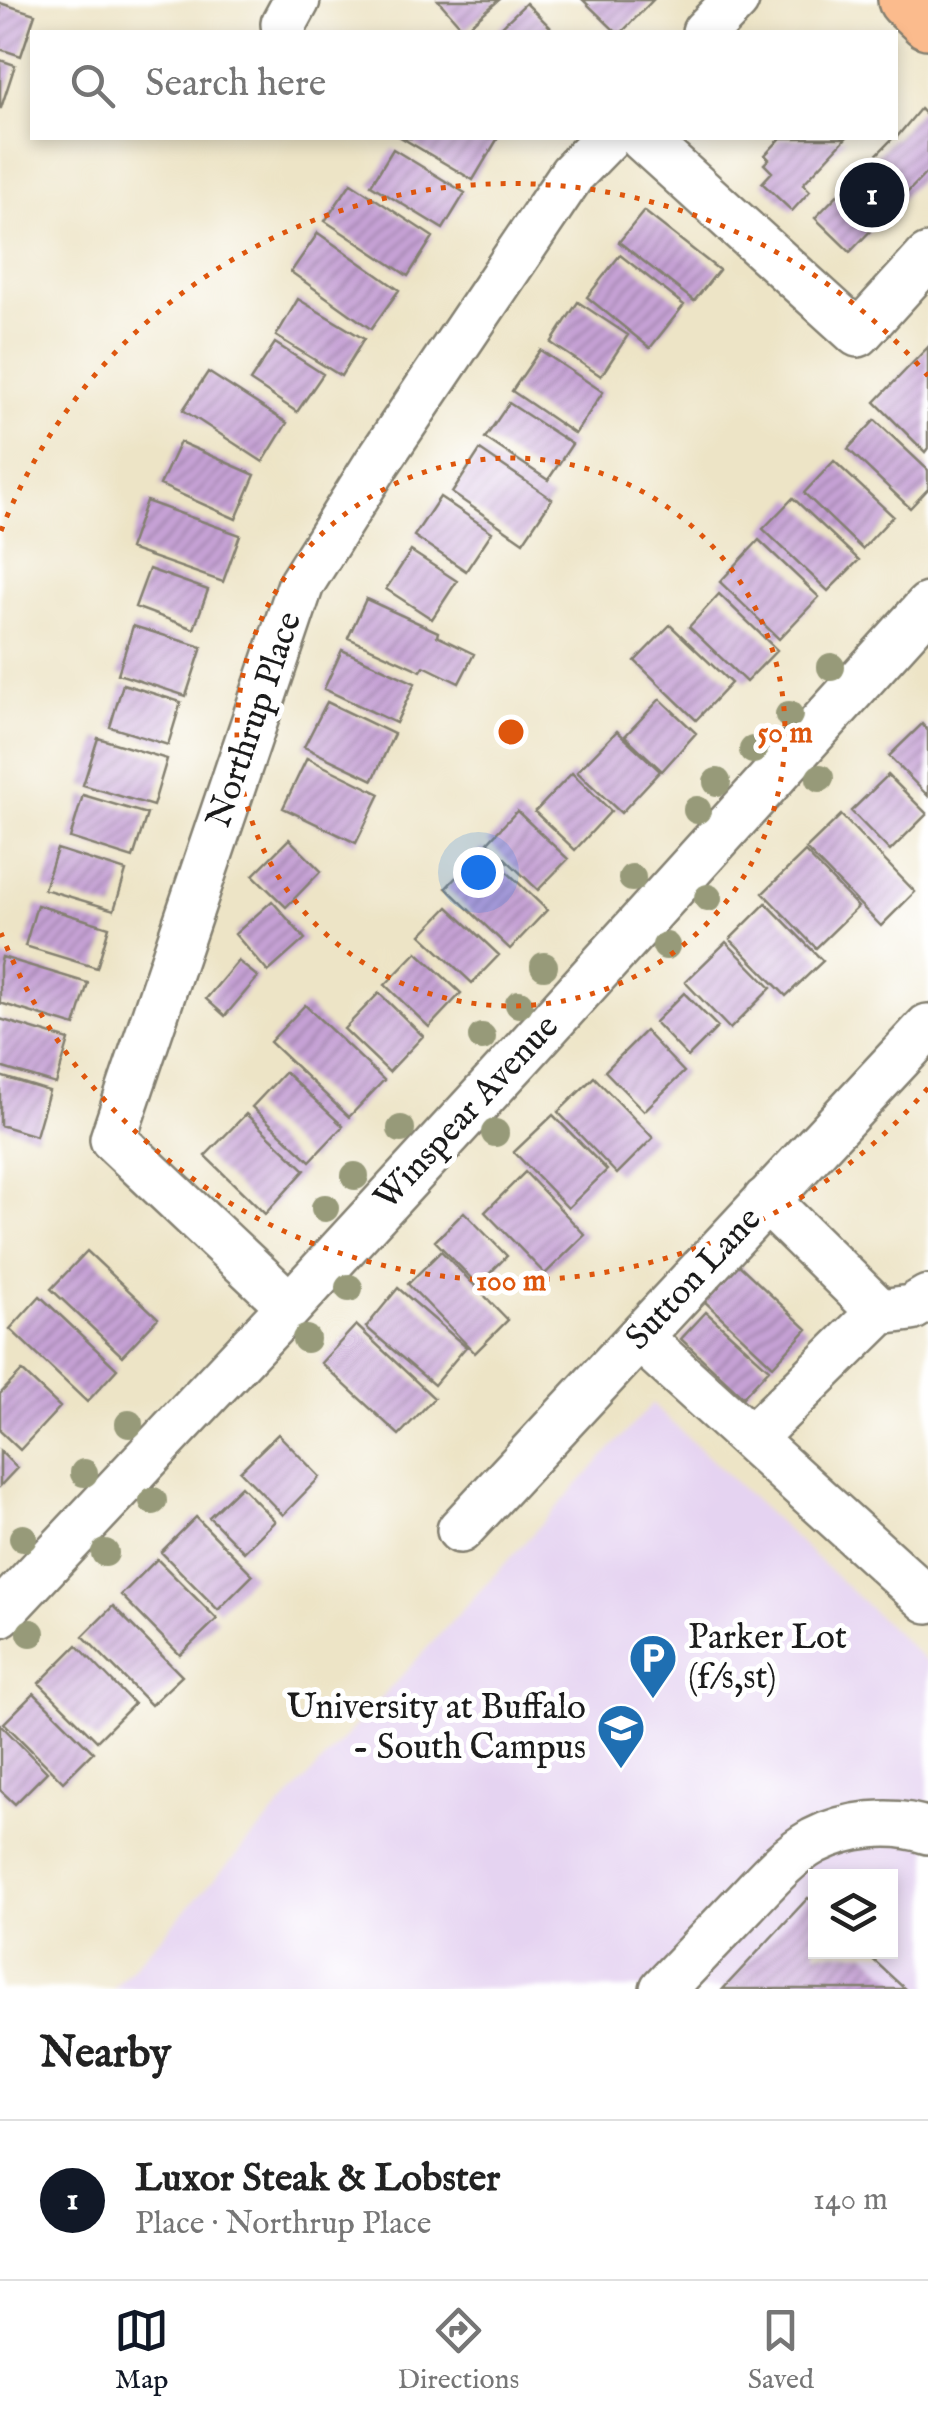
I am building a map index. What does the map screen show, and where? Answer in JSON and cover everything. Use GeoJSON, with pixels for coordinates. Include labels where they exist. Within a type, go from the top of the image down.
{"type":"FeatureCollection","features":[{"type":"Feature","properties":{"kind":"main road"},"geometry":{"type":"LineString","coordinates":[[906,0],[928,21]]}},
{"type":"Feature","properties":{"kind":"street"},"geometry":{"type":"LineString","coordinates":[[707,30],[736,0]]}},
{"type":"Feature","properties":{"kind":"street","name":"Northrup Place"},"geometry":{"type":"LineString","coordinates":[[290,1306],[114,1139],[301,584],[377,462],[572,174],[605,140]]}},
{"type":"Feature","properties":{"kind":"street"},"geometry":{"type":"LineString","coordinates":[[644,140],[858,334],[928,257]]}},
{"type":"Feature","properties":{"kind":"street","name":"Winspear Avenue"},"geometry":{"type":"LineString","coordinates":[[0,1614],[534,1041],[928,606]]}},
{"type":"Feature","properties":{"kind":"street","name":"Sutton Lane"},"geometry":{"type":"LineString","coordinates":[[460,1530],[928,1027]]}},
{"type":"Feature","properties":{"kind":"street"},"geometry":{"type":"LineString","coordinates":[[766,1200],[880,1312]]}},
{"type":"Feature","properties":{"kind":"street"},"geometry":{"type":"LineString","coordinates":[[751,1439],[880,1312],[911,1308],[928,1298]]}},
{"type":"Feature","properties":{"kind":"street"},"geometry":{"type":"LineString","coordinates":[[640,1338],[928,1600]]}},
{"type":"Feature","properties":{"kind":"street"},"geometry":{"type":"LineString","coordinates":[[663,1989],[780,1867],[816,1840],[850,1828],[878,1824],[910,1824],[928,1831]]}},
{"type":"Feature","properties":{"kind":"shaded area","name":"University at Buffalo - South Campus"},"geometry":{"type":"Polygon","coordinates":[[[652,1404],[928,1663],[928,1989],[113,1989],[652,1404]]]}},
{"type":"Feature","properties":{"kind":"building"},"geometry":{"type":"Polygon","coordinates":[[[438,0],[499,0],[464,30],[438,0]]]}},
{"type":"Feature","properties":{"kind":"building"},"geometry":{"type":"Polygon","coordinates":[[[583,0],[653,0],[624,30],[614,30],[583,0]]]}},
{"type":"Feature","properties":{"kind":"building"},"geometry":{"type":"Polygon","coordinates":[[[0,3],[35,14],[21,56],[0,49],[0,3]]]}},
{"type":"Feature","properties":{"kind":"building"},"geometry":{"type":"Polygon","coordinates":[[[526,3],[553,30],[498,30],[526,3]]]}},
{"type":"Feature","properties":{"kind":"building"},"geometry":{"type":"Polygon","coordinates":[[[0,60],[15,65],[1,108],[0,108],[0,60]]]}},
{"type":"Feature","properties":{"kind":"building"},"geometry":{"type":"Polygon","coordinates":[[[920,109],[928,117],[928,171],[850,252],[815,218],[891,140],[898,140],[920,109]]]}},
{"type":"Feature","properties":{"kind":"building"},"geometry":{"type":"Polygon","coordinates":[[[405,140],[497,140],[473,180],[405,140]]]}},
{"type":"Feature","properties":{"kind":"building"},"geometry":{"type":"Polygon","coordinates":[[[779,140],[844,140],[803,184],[810,191],[792,211],[762,183],[772,172],[764,164],[769,159],[765,155],[779,140]]]}},
{"type":"Feature","properties":{"kind":"building"},"geometry":{"type":"Polygon","coordinates":[[[393,149],[465,193],[443,229],[371,185],[393,149]]]}},
{"type":"Feature","properties":{"kind":"building"},"geometry":{"type":"Polygon","coordinates":[[[351,183],[433,237],[408,276],[325,221],[351,183]]]}},
{"type":"Feature","properties":{"kind":"building"},"geometry":{"type":"Polygon","coordinates":[[[644,211],[719,270],[694,301],[619,242],[644,211]]]}},
{"type":"Feature","properties":{"kind":"building"},"geometry":{"type":"Polygon","coordinates":[[[318,233],[399,290],[371,329],[291,272],[318,233]]]}},
{"type":"Feature","properties":{"kind":"building"},"geometry":{"type":"Polygon","coordinates":[[[620,255],[684,305],[650,348],[587,297],[620,255]]]}},
{"type":"Feature","properties":{"kind":"building"},"geometry":{"type":"Polygon","coordinates":[[[298,299],[364,339],[341,376],[276,336],[298,299]]]}},
{"type":"Feature","properties":{"kind":"building"},"geometry":{"type":"Polygon","coordinates":[[[578,302],[628,335],[601,376],[551,343],[578,302]]]}},
{"type":"Feature","properties":{"kind":"building"},"geometry":{"type":"Polygon","coordinates":[[[275,343],[323,374],[297,412],[250,381],[275,343]]]}},
{"type":"Feature","properties":{"kind":"building"},"geometry":{"type":"Polygon","coordinates":[[[928,347],[928,448],[925,452],[875,402],[928,347]]]}},
{"type":"Feature","properties":{"kind":"building"},"geometry":{"type":"Polygon","coordinates":[[[540,350],[603,392],[575,434],[512,391],[540,350]]]}},
{"type":"Feature","properties":{"kind":"building"},"geometry":{"type":"Polygon","coordinates":[[[208,372],[287,423],[263,462],[183,410],[208,372]]]}},
{"type":"Feature","properties":{"kind":"building"},"geometry":{"type":"Polygon","coordinates":[[[509,403],[572,444],[548,480],[485,438],[509,403]]]}},
{"type":"Feature","properties":{"kind":"building"},"geometry":{"type":"Polygon","coordinates":[[[875,420],[928,470],[928,489],[910,508],[848,449],[875,420]]]}},
{"type":"Feature","properties":{"kind":"building"},"geometry":{"type":"Polygon","coordinates":[[[180,442],[255,475],[236,519],[160,485],[180,442]]]}},
{"type":"Feature","properties":{"kind":"building"},"geometry":{"type":"Polygon","coordinates":[[[480,450],[552,499],[523,542],[452,493],[480,450]]]}},
{"type":"Feature","properties":{"kind":"building"},"geometry":{"type":"Polygon","coordinates":[[[834,461],[893,516],[862,549],[804,493],[834,461]]]}},
{"type":"Feature","properties":{"kind":"building"},"geometry":{"type":"Polygon","coordinates":[[[440,497],[492,532],[466,571],[414,536],[440,497]]]}},
{"type":"Feature","properties":{"kind":"building"},"geometry":{"type":"Polygon","coordinates":[[[793,498],[859,560],[828,591],[763,529],[793,498]]]}},
{"type":"Feature","properties":{"kind":"building"},"geometry":{"type":"Polygon","coordinates":[[[146,501],[240,535],[223,582],[129,549],[146,501]]]}},
{"type":"Feature","properties":{"kind":"building"},"geometry":{"type":"Polygon","coordinates":[[[759,540],[819,597],[779,639],[720,582],[759,540]]]}},
{"type":"Feature","properties":{"kind":"building"},"geometry":{"type":"Polygon","coordinates":[[[411,551],[457,581],[432,619],[386,589],[411,551]]]}},
{"type":"Feature","properties":{"kind":"building"},"geometry":{"type":"Polygon","coordinates":[[[149,569],[208,590],[194,629],[135,607],[149,569]]]}},
{"type":"Feature","properties":{"kind":"building"},"geometry":{"type":"Polygon","coordinates":[[[719,594],[777,650],[746,682],[689,627],[719,594]]]}},
{"type":"Feature","properties":{"kind":"building"},"geometry":{"type":"Polygon","coordinates":[[[366,599],[438,632],[437,636],[474,654],[459,683],[424,666],[421,671],[348,638],[366,599]]]}},
{"type":"Feature","properties":{"kind":"building"},"geometry":{"type":"Polygon","coordinates":[[[670,625],[731,683],[696,720],[635,661],[670,625]]]}},
{"type":"Feature","properties":{"kind":"building"},"geometry":{"type":"Polygon","coordinates":[[[133,626],[202,647],[186,696],[118,674],[133,626]]]}},
{"type":"Feature","properties":{"kind":"building"},"geometry":{"type":"Polygon","coordinates":[[[342,650],[415,683],[396,723],[324,689],[342,650]]]}},
{"type":"Feature","properties":{"kind":"building"},"geometry":{"type":"Polygon","coordinates":[[[123,684],[181,702],[168,745],[110,727],[123,684]]]}},
{"type":"Feature","properties":{"kind":"building"},"geometry":{"type":"Polygon","coordinates":[[[660,699],[696,733],[662,771],[625,736],[660,699]]]}},
{"type":"Feature","properties":{"kind":"building"},"geometry":{"type":"Polygon","coordinates":[[[327,702],[394,734],[373,780],[304,747],[327,702]]]}},
{"type":"Feature","properties":{"kind":"building"},"geometry":{"type":"Polygon","coordinates":[[[922,724],[928,731],[928,796],[889,756],[922,724]]]}},
{"type":"Feature","properties":{"kind":"building"},"geometry":{"type":"Polygon","coordinates":[[[617,731],[660,771],[621,813],[577,772],[617,731]]]}},
{"type":"Feature","properties":{"kind":"building"},"geometry":{"type":"Polygon","coordinates":[[[98,738],[167,759],[153,806],[83,785],[98,738]]]}},
{"type":"Feature","properties":{"kind":"building"},"geometry":{"type":"Polygon","coordinates":[[[307,758],[380,794],[356,843],[283,808],[307,758]]]}},
{"type":"Feature","properties":{"kind":"building"},"geometry":{"type":"Polygon","coordinates":[[[572,773],[611,811],[575,850],[535,812],[572,773]]]}},
{"type":"Feature","properties":{"kind":"building"},"geometry":{"type":"Polygon","coordinates":[[[888,775],[927,814],[890,851],[851,811],[888,775]]]}},
{"type":"Feature","properties":{"kind":"building"},"geometry":{"type":"Polygon","coordinates":[[[83,795],[147,814],[133,858],[70,838],[83,795]]]}},
{"type":"Feature","properties":{"kind":"building"},"geometry":{"type":"Polygon","coordinates":[[[517,811],[568,859],[538,890],[488,842],[517,811]]]}},
{"type":"Feature","properties":{"kind":"building"},"geometry":{"type":"Polygon","coordinates":[[[841,815],[915,892],[881,926],[806,849],[841,815]]]}},
{"type":"Feature","properties":{"kind":"building"},"geometry":{"type":"Polygon","coordinates":[[[289,839],[321,871],[286,907],[253,875],[289,839]]]}},
{"type":"Feature","properties":{"kind":"building"},"geometry":{"type":"Polygon","coordinates":[[[57,849],[126,871],[114,910],[44,889],[57,849]]]}},
{"type":"Feature","properties":{"kind":"building"},"geometry":{"type":"Polygon","coordinates":[[[483,849],[547,910],[510,949],[446,888],[483,849]]]}},
{"type":"Feature","properties":{"kind":"building"},"geometry":{"type":"Polygon","coordinates":[[[805,852],[858,907],[816,948],[763,893],[805,852]]]}},
{"type":"Feature","properties":{"kind":"building"},"geometry":{"type":"Polygon","coordinates":[[[272,901],[305,939],[268,972],[235,934],[272,901]]]}},
{"type":"Feature","properties":{"kind":"building"},"geometry":{"type":"Polygon","coordinates":[[[766,903],[823,961],[786,996],[730,939],[766,903]]]}},
{"type":"Feature","properties":{"kind":"building"},"geometry":{"type":"Polygon","coordinates":[[[37,905],[109,927],[97,968],[25,946],[37,905]]]}},
{"type":"Feature","properties":{"kind":"building"},"geometry":{"type":"Polygon","coordinates":[[[448,907],[499,955],[472,983],[421,935],[448,907]]]}},
{"type":"Feature","properties":{"kind":"building"},"geometry":{"type":"Polygon","coordinates":[[[726,942],[771,988],[730,1029],[685,982],[726,942]]]}},
{"type":"Feature","properties":{"kind":"building"},"geometry":{"type":"Polygon","coordinates":[[[417,952],[461,993],[429,1027],[385,985],[417,952]]]}},
{"type":"Feature","properties":{"kind":"building"},"geometry":{"type":"Polygon","coordinates":[[[2,957],[88,983],[75,1026],[0,1003],[2,957]]]}},
{"type":"Feature","properties":{"kind":"building"},"geometry":{"type":"Polygon","coordinates":[[[238,961],[258,977],[225,1016],[206,999],[238,961]]]}},
{"type":"Feature","properties":{"kind":"building"},"geometry":{"type":"Polygon","coordinates":[[[379,993],[423,1036],[389,1072],[344,1029],[379,993]]]}},
{"type":"Feature","properties":{"kind":"building"},"geometry":{"type":"Polygon","coordinates":[[[684,993],[718,1027],[688,1057],[655,1022],[684,993]]]}},
{"type":"Feature","properties":{"kind":"building"},"geometry":{"type":"Polygon","coordinates":[[[305,1005],[384,1080],[349,1117],[270,1042],[305,1005]]]}},
{"type":"Feature","properties":{"kind":"building"},"geometry":{"type":"Polygon","coordinates":[[[0,1019],[69,1040],[56,1084],[0,1067],[0,1019]]]}},
{"type":"Feature","properties":{"kind":"building"},"geometry":{"type":"Polygon","coordinates":[[[645,1031],[684,1072],[644,1111],[605,1071],[645,1031]]]}},
{"type":"Feature","properties":{"kind":"building"},"geometry":{"type":"Polygon","coordinates":[[[285,1072],[343,1126],[310,1161],[252,1107],[285,1072]]]}},
{"type":"Feature","properties":{"kind":"building"},"geometry":{"type":"Polygon","coordinates":[[[0,1076],[49,1091],[36,1136],[0,1125],[0,1076]]]}},
{"type":"Feature","properties":{"kind":"building"},"geometry":{"type":"Polygon","coordinates":[[[594,1077],[653,1138],[617,1174],[558,1112],[594,1077]]]}},
{"type":"Feature","properties":{"kind":"building"},"geometry":{"type":"Polygon","coordinates":[[[246,1114],[305,1170],[265,1214],[205,1156],[246,1114]]]}},
{"type":"Feature","properties":{"kind":"building"},"geometry":{"type":"Polygon","coordinates":[[[553,1115],[607,1170],[568,1208],[514,1152],[553,1115]]]}},
{"type":"Feature","properties":{"kind":"building"},"geometry":{"type":"Polygon","coordinates":[[[525,1172],[585,1235],[545,1274],[485,1212],[525,1172]]]}},
{"type":"Feature","properties":{"kind":"building"},"geometry":{"type":"Polygon","coordinates":[[[464,1212],[507,1256],[478,1285],[435,1241],[464,1212]]]}},
{"type":"Feature","properties":{"kind":"building"},"geometry":{"type":"Polygon","coordinates":[[[87,1251],[158,1318],[122,1356],[51,1289],[87,1251]]]}},
{"type":"Feature","properties":{"kind":"building"},"geometry":{"type":"Polygon","coordinates":[[[441,1251],[508,1320],[475,1353],[408,1284],[441,1251]]]}},
{"type":"Feature","properties":{"kind":"building"},"geometry":{"type":"Polygon","coordinates":[[[737,1263],[807,1329],[773,1366],[703,1300],[737,1263]]]}},
{"type":"Feature","properties":{"kind":"building"},"geometry":{"type":"Polygon","coordinates":[[[398,1288],[466,1347],[434,1385],[366,1327],[398,1288]]]}},
{"type":"Feature","properties":{"kind":"building"},"geometry":{"type":"Polygon","coordinates":[[[40,1296],[117,1369],[87,1402],[10,1329],[40,1296]]]}},
{"type":"Feature","properties":{"kind":"building"},"geometry":{"type":"Polygon","coordinates":[[[706,1312],[769,1369],[743,1397],[681,1339],[706,1312]]]}},
{"type":"Feature","properties":{"kind":"building"},"geometry":{"type":"Polygon","coordinates":[[[356,1325],[434,1398],[399,1435],[321,1363],[356,1325]]]}},
{"type":"Feature","properties":{"kind":"building"},"geometry":{"type":"Polygon","coordinates":[[[22,1371],[60,1407],[20,1450],[0,1431],[0,1394],[22,1371]]]}},
{"type":"Feature","properties":{"kind":"building"},"geometry":{"type":"Polygon","coordinates":[[[278,1434],[320,1477],[283,1515],[240,1471],[278,1434]]]}},
{"type":"Feature","properties":{"kind":"building"},"geometry":{"type":"Polygon","coordinates":[[[0,1451],[17,1468],[0,1486],[0,1451]]]}},
{"type":"Feature","properties":{"kind":"building"},"geometry":{"type":"Polygon","coordinates":[[[241,1486],[275,1521],[244,1552],[209,1517],[241,1486]]]}},
{"type":"Feature","properties":{"kind":"building"},"geometry":{"type":"Polygon","coordinates":[[[196,1517],[253,1575],[218,1610],[161,1552],[196,1517]]]}},
{"type":"Feature","properties":{"kind":"building"},"geometry":{"type":"Polygon","coordinates":[[[157,1559],[217,1619],[180,1655],[121,1595],[157,1559]]]}},
{"type":"Feature","properties":{"kind":"building"},"geometry":{"type":"Polygon","coordinates":[[[113,1606],[182,1676],[151,1705],[83,1636],[113,1606]]]}},
{"type":"Feature","properties":{"kind":"building"},"geometry":{"type":"Polygon","coordinates":[[[77,1645],[134,1704],[97,1741],[39,1683],[77,1645]]]}},
{"type":"Feature","properties":{"kind":"building"},"geometry":{"type":"Polygon","coordinates":[[[34,1693],[93,1752],[63,1782],[4,1723],[34,1693]]]}},
{"type":"Feature","properties":{"kind":"building"},"geometry":{"type":"Polygon","coordinates":[[[0,1724],[47,1772],[15,1804],[0,1790],[0,1724]]]}},
{"type":"Feature","properties":{"kind":"building"},"geometry":{"type":"Polygon","coordinates":[[[808,1898],[808,1959],[873,1959],[905,1989],[723,1989],[808,1898]]]}},
{"type":"Feature","properties":{"kind":"place","name":"Luxor Steak & Lobster"},"geometry":{"type":"Point","coordinates":[872,195]}},
{"type":"Feature","properties":{"kind":"place","name":"Parker Lot (f/s,st)"},"geometry":{"type":"Point","coordinates":[653,1700]}},
{"type":"Feature","properties":{"kind":"place","name":"University at Buffalo - South Campus"},"geometry":{"type":"Point","coordinates":[621,1770]}}]}
